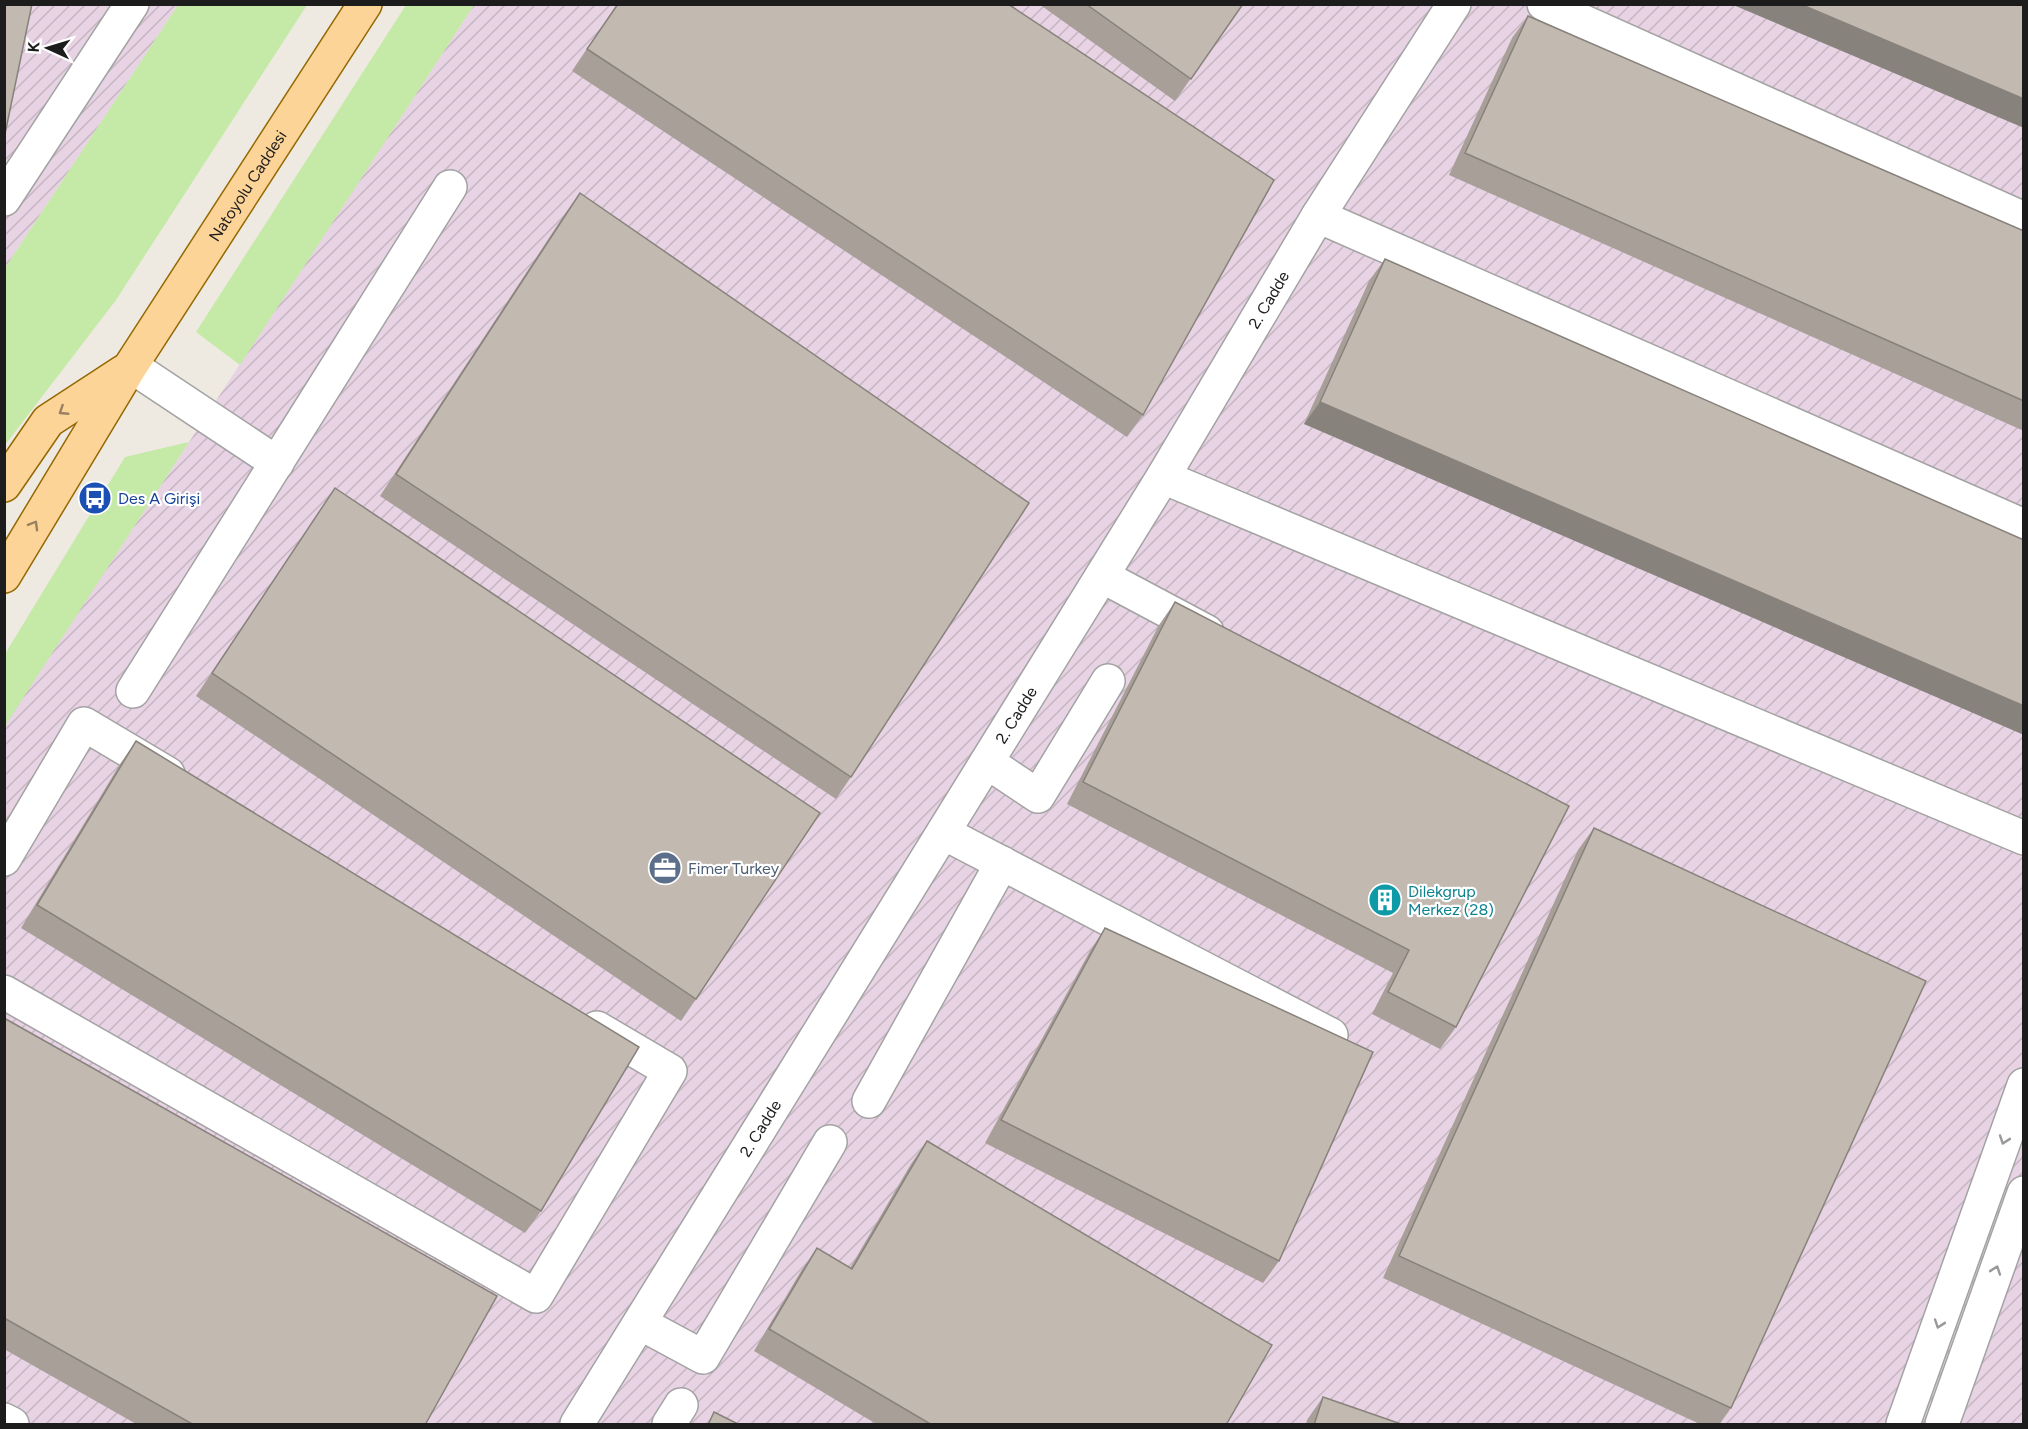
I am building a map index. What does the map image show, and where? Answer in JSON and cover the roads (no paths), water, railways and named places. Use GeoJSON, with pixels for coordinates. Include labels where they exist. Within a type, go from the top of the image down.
{"type":"FeatureCollection","features":[{"type":"Feature","properties":{"kind":"main road","name":"Natoyolu Caddesi"},"geometry":{"type":"LineString","coordinates":[[4,576],[130,366],[365,4]]}},
{"type":"Feature","properties":{"kind":"main road","name":"Natoyolu Caddesi"},"geometry":{"type":"LineString","coordinates":[[4,485],[48,421],[130,366]]}},
{"type":"Feature","properties":{"kind":"street"},"geometry":{"type":"LineString","coordinates":[[4,200],[132,4]]}},
{"type":"Feature","properties":{"kind":"street","name":"2. Cadde"},"geometry":{"type":"LineString","coordinates":[[577,1425],[1163,477],[1318,216],[1454,4]]}},
{"type":"Feature","properties":{"kind":"street"},"geometry":{"type":"LineString","coordinates":[[1544,4],[2024,219]]}},
{"type":"Feature","properties":{"kind":"street"},"geometry":{"type":"LineString","coordinates":[[133,691],[450,188]]}},
{"type":"Feature","properties":{"kind":"street"},"geometry":{"type":"LineString","coordinates":[[1318,216],[2024,526]]}},
{"type":"Feature","properties":{"kind":"street"},"geometry":{"type":"LineString","coordinates":[[130,366],[277,463]]}},
{"type":"Feature","properties":{"kind":"street"},"geometry":{"type":"LineString","coordinates":[[1163,477],[2024,838]]}},
{"type":"Feature","properties":{"kind":"street"},"geometry":{"type":"LineString","coordinates":[[1102,576],[1228,643]]}},
{"type":"Feature","properties":{"kind":"street"},"geometry":{"type":"LineString","coordinates":[[987,762],[1038,796],[1108,681]]}},
{"type":"Feature","properties":{"kind":"street"},"geometry":{"type":"LineString","coordinates":[[4,859],[84,724],[197,791]]}},
{"type":"Feature","properties":{"kind":"street"},"geometry":{"type":"LineString","coordinates":[[944,832],[1346,1043]]}},
{"type":"Feature","properties":{"kind":"street"},"geometry":{"type":"LineString","coordinates":[[869,1101],[1002,862]]}},
{"type":"Feature","properties":{"kind":"street"},"geometry":{"type":"LineString","coordinates":[[4,992],[536,1296],[670,1071],[567,1010]]}},
{"type":"Feature","properties":{"kind":"street"},"geometry":{"type":"LineString","coordinates":[[1903,1425],[2024,1085]]}},
{"type":"Feature","properties":{"kind":"street"},"geometry":{"type":"LineString","coordinates":[[640,1323],[703,1357],[830,1142]]}},
{"type":"Feature","properties":{"kind":"street"},"geometry":{"type":"LineString","coordinates":[[1942,1425],[2024,1193]]}},
{"type":"Feature","properties":{"kind":"street"},"geometry":{"type":"LineString","coordinates":[[4,1420],[12,1425]]}},
{"type":"Feature","properties":{"kind":"place","name":"Des A Girişi"},"geometry":{"type":"Point","coordinates":[95,498]}},
{"type":"Feature","properties":{"kind":"place","name":"Fimer Turkey"},"geometry":{"type":"Point","coordinates":[665,868]}},
{"type":"Feature","properties":{"kind":"place","name":"Dilekgrup Merkez (28)"},"geometry":{"type":"Point","coordinates":[1385,900]}}]}
